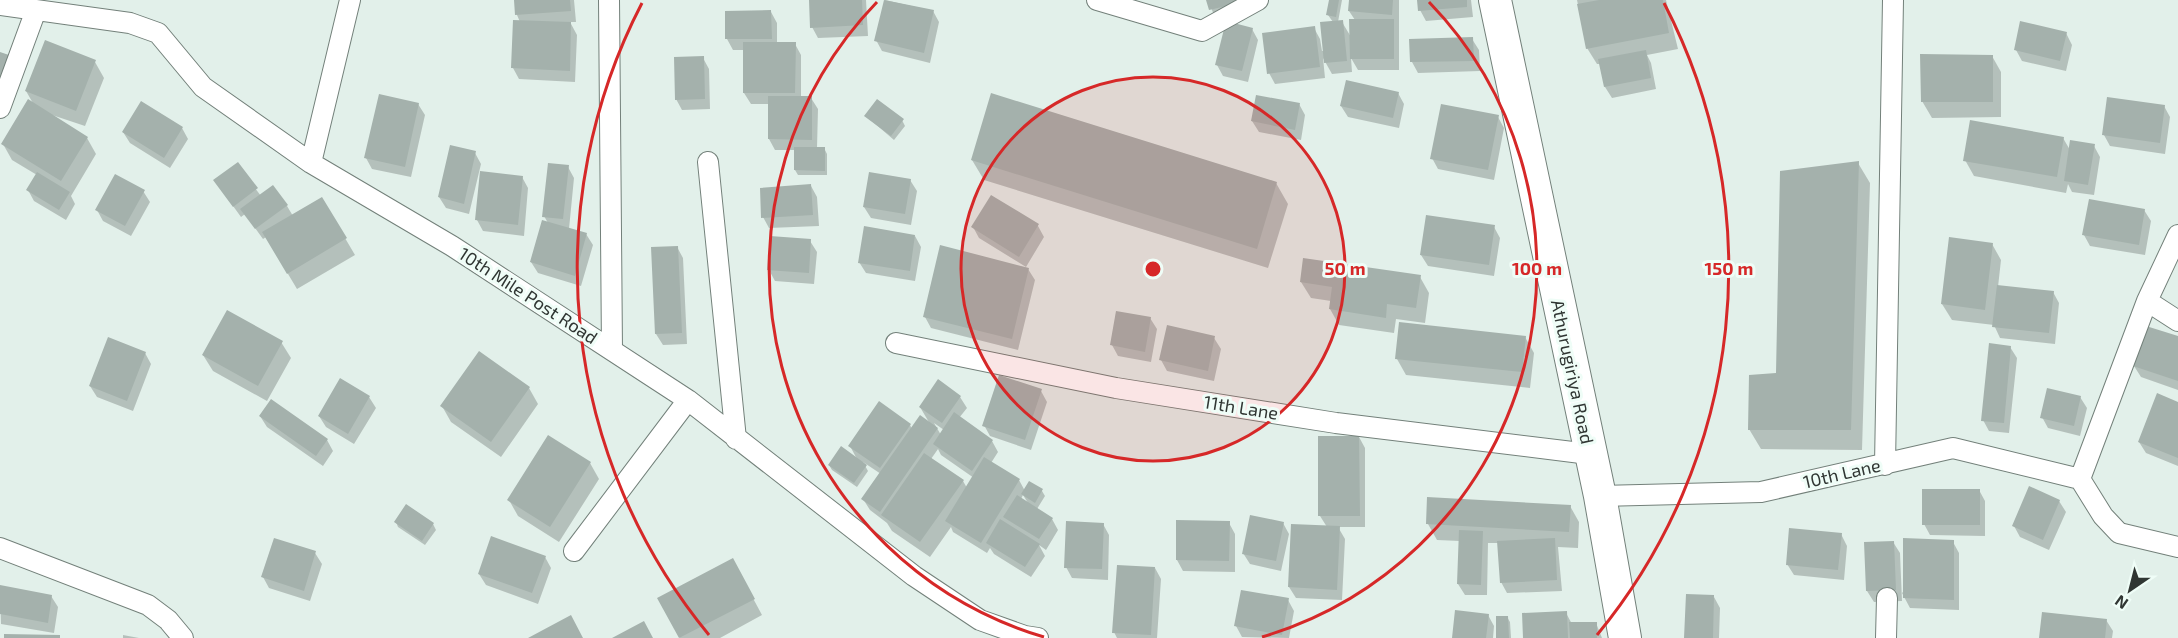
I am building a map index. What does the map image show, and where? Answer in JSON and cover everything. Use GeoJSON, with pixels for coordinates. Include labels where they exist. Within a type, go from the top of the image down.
{"type":"FeatureCollection","features":[{"type":"Feature","properties":{"kind":"main road","name":"Athurugiriya Road"},"geometry":{"type":"LineString","coordinates":[[1495,0],[1589,454],[1600,496],[1625,638]]}},
{"type":"Feature","properties":{"kind":"street"},"geometry":{"type":"LineString","coordinates":[[311,163],[350,0]]}},
{"type":"Feature","properties":{"kind":"street"},"geometry":{"type":"LineString","coordinates":[[609,0],[612,350]]}},
{"type":"Feature","properties":{"kind":"street"},"geometry":{"type":"LineString","coordinates":[[1097,0],[1202,31],[1258,0]]}},
{"type":"Feature","properties":{"kind":"street"},"geometry":{"type":"LineString","coordinates":[[1885,465],[1893,0]]}},
{"type":"Feature","properties":{"kind":"street","name":"10th Mile Post Road"},"geometry":{"type":"LineString","coordinates":[[0,5],[130,23],[158,33],[203,87],[311,163],[452,246],[688,400],[736,440],[914,576],[980,620],[1025,636],[1038,638]]}},
{"type":"Feature","properties":{"kind":"street"},"geometry":{"type":"LineString","coordinates":[[0,108],[36,10]]}},
{"type":"Feature","properties":{"kind":"street"},"geometry":{"type":"LineString","coordinates":[[708,162],[736,440]]}},
{"type":"Feature","properties":{"kind":"street"},"geometry":{"type":"LineString","coordinates":[[2178,236],[2147,301],[2080,479],[2103,516],[2119,532],[2178,547]]}},
{"type":"Feature","properties":{"kind":"street"},"geometry":{"type":"LineString","coordinates":[[2147,301],[2178,321]]}},
{"type":"Feature","properties":{"kind":"street","name":"11th Lane"},"geometry":{"type":"LineString","coordinates":[[896,343],[1116,388],[1336,423],[1589,454]]}},
{"type":"Feature","properties":{"kind":"street"},"geometry":{"type":"LineString","coordinates":[[574,551],[688,400]]}},
{"type":"Feature","properties":{"kind":"street","name":"10th Lane"},"geometry":{"type":"LineString","coordinates":[[1600,496],[1761,492],[1953,448],[2080,479]]}},
{"type":"Feature","properties":{"kind":"street"},"geometry":{"type":"LineString","coordinates":[[0,548],[148,605],[168,620],[183,638]]}},
{"type":"Feature","properties":{"kind":"street"},"geometry":{"type":"LineString","coordinates":[[1886,638],[1887,598]]}},
{"type":"Feature","properties":{"kind":"building"},"geometry":{"type":"Polygon","coordinates":[[[514,0],[570,0],[571,11],[515,15],[514,0]]]}},
{"type":"Feature","properties":{"kind":"building"},"geometry":{"type":"Polygon","coordinates":[[[809,0],[862,0],[863,25],[810,28],[809,0]]]}},
{"type":"Feature","properties":{"kind":"building"},"geometry":{"type":"Polygon","coordinates":[[[884,0],[934,10],[924,53],[874,41],[884,0]]]}},
{"type":"Feature","properties":{"kind":"building"},"geometry":{"type":"Polygon","coordinates":[[[1206,0],[1248,0],[1248,1],[1209,10],[1206,0]]]}},
{"type":"Feature","properties":{"kind":"building"},"geometry":{"type":"Polygon","coordinates":[[[1329,0],[1339,0],[1336,17],[1326,15],[1329,0]]]}},
{"type":"Feature","properties":{"kind":"building"},"geometry":{"type":"Polygon","coordinates":[[[1349,0],[1393,0],[1392,15],[1348,11],[1349,0]]]}},
{"type":"Feature","properties":{"kind":"building"},"geometry":{"type":"Polygon","coordinates":[[[1417,0],[1467,0],[1467,7],[1418,11],[1417,0]]]}},
{"type":"Feature","properties":{"kind":"building"},"geometry":{"type":"Polygon","coordinates":[[[1599,0],[1663,0],[1669,33],[1586,49],[1577,4],[1599,0]]]}},
{"type":"Feature","properties":{"kind":"building"},"geometry":{"type":"Polygon","coordinates":[[[771,10],[772,39],[725,39],[725,11],[771,10]]]}},
{"type":"Feature","properties":{"kind":"building"},"geometry":{"type":"Polygon","coordinates":[[[1349,19],[1394,19],[1394,59],[1350,59],[1349,19]]]}},
{"type":"Feature","properties":{"kind":"building"},"geometry":{"type":"Polygon","coordinates":[[[513,20],[571,22],[570,71],[511,68],[513,20]]]}},
{"type":"Feature","properties":{"kind":"building"},"geometry":{"type":"Polygon","coordinates":[[[1343,20],[1347,61],[1324,63],[1320,22],[1343,20]]]}},
{"type":"Feature","properties":{"kind":"building"},"geometry":{"type":"Polygon","coordinates":[[[1226,21],[1253,28],[1242,71],[1215,65],[1226,21]]]}},
{"type":"Feature","properties":{"kind":"building"},"geometry":{"type":"Polygon","coordinates":[[[2020,21],[2067,32],[2060,61],[2014,50],[2020,21]]]}},
{"type":"Feature","properties":{"kind":"building"},"geometry":{"type":"Polygon","coordinates":[[[1315,26],[1320,67],[1267,74],[1262,33],[1315,26]]]}},
{"type":"Feature","properties":{"kind":"building"},"geometry":{"type":"Polygon","coordinates":[[[1473,37],[1474,61],[1410,62],[1409,39],[1473,37]]]}},
{"type":"Feature","properties":{"kind":"building"},"geometry":{"type":"Polygon","coordinates":[[[45,40],[96,60],[76,111],[25,91],[45,40]]]}},
{"type":"Feature","properties":{"kind":"building"},"geometry":{"type":"Polygon","coordinates":[[[743,42],[796,42],[795,93],[743,93],[743,42]]]}},
{"type":"Feature","properties":{"kind":"building"},"geometry":{"type":"Polygon","coordinates":[[[1646,50],[1651,78],[1604,87],[1598,59],[1646,50]]]}},
{"type":"Feature","properties":{"kind":"building"},"geometry":{"type":"Polygon","coordinates":[[[0,52],[15,57],[0,99],[0,52]]]}},
{"type":"Feature","properties":{"kind":"building"},"geometry":{"type":"Polygon","coordinates":[[[1920,54],[1993,55],[1993,102],[1921,102],[1920,54]]]}},
{"type":"Feature","properties":{"kind":"building"},"geometry":{"type":"Polygon","coordinates":[[[704,56],[705,99],[675,100],[674,57],[704,56]]]}},
{"type":"Feature","properties":{"kind":"building"},"geometry":{"type":"Polygon","coordinates":[[[1346,80],[1399,92],[1393,118],[1340,106],[1346,80]]]}},
{"type":"Feature","properties":{"kind":"building"},"geometry":{"type":"Polygon","coordinates":[[[991,93],[1277,182],[1257,249],[971,160],[991,93]]]}},
{"type":"Feature","properties":{"kind":"building"},"geometry":{"type":"Polygon","coordinates":[[[379,94],[419,103],[405,167],[364,158],[379,94]]]}},
{"type":"Feature","properties":{"kind":"building"},"geometry":{"type":"Polygon","coordinates":[[[1256,95],[1300,103],[1295,130],[1251,121],[1256,95]]]}},
{"type":"Feature","properties":{"kind":"building"},"geometry":{"type":"Polygon","coordinates":[[[768,96],[812,96],[812,140],[768,139],[768,96]]]}},
{"type":"Feature","properties":{"kind":"building"},"geometry":{"type":"Polygon","coordinates":[[[2107,97],[2165,105],[2160,143],[2102,135],[2107,97]]]}},
{"type":"Feature","properties":{"kind":"building"},"geometry":{"type":"Polygon","coordinates":[[[28,99],[88,137],[61,181],[1,144],[28,99]]]}},
{"type":"Feature","properties":{"kind":"building"},"geometry":{"type":"Polygon","coordinates":[[[877,99],[904,119],[891,136],[864,116],[877,99]]]}},
{"type":"Feature","properties":{"kind":"building"},"geometry":{"type":"Polygon","coordinates":[[[141,101],[183,127],[164,158],[122,132],[141,101]]]}},
{"type":"Feature","properties":{"kind":"building"},"geometry":{"type":"Polygon","coordinates":[[[1441,104],[1499,115],[1488,170],[1430,159],[1441,104]]]}},
{"type":"Feature","properties":{"kind":"building"},"geometry":{"type":"Polygon","coordinates":[[[1970,120],[2064,137],[2057,177],[1963,161],[1970,120]]]}},
{"type":"Feature","properties":{"kind":"building"},"geometry":{"type":"Polygon","coordinates":[[[2070,140],[2095,144],[2088,185],[2064,181],[2070,140]]]}},
{"type":"Feature","properties":{"kind":"building"},"geometry":{"type":"Polygon","coordinates":[[[450,145],[476,151],[464,204],[438,197],[450,145]]]}},
{"type":"Feature","properties":{"kind":"building"},"geometry":{"type":"Polygon","coordinates":[[[794,147],[825,147],[825,171],[794,170],[794,147]]]}},
{"type":"Feature","properties":{"kind":"building"},"geometry":{"type":"Polygon","coordinates":[[[1859,161],[1851,430],[1748,430],[1749,375],[1776,373],[1780,171],[1859,161]]]}},
{"type":"Feature","properties":{"kind":"building"},"geometry":{"type":"Polygon","coordinates":[[[238,162],[258,188],[233,207],[213,180],[238,162]]]}},
{"type":"Feature","properties":{"kind":"building"},"geometry":{"type":"Polygon","coordinates":[[[548,163],[569,165],[563,219],[542,217],[548,163]]]}},
{"type":"Feature","properties":{"kind":"building"},"geometry":{"type":"Polygon","coordinates":[[[480,171],[523,176],[518,225],[475,220],[480,171]]]}},
{"type":"Feature","properties":{"kind":"building"},"geometry":{"type":"Polygon","coordinates":[[[37,172],[70,192],[59,210],[26,190],[37,172]]]}},
{"type":"Feature","properties":{"kind":"building"},"geometry":{"type":"Polygon","coordinates":[[[869,172],[911,179],[905,214],[863,207],[869,172]]]}},
{"type":"Feature","properties":{"kind":"building"},"geometry":{"type":"Polygon","coordinates":[[[115,174],[145,190],[125,226],[95,210],[115,174]]]}},
{"type":"Feature","properties":{"kind":"building"},"geometry":{"type":"Polygon","coordinates":[[[811,184],[813,215],[761,218],[760,188],[811,184]]]}},
{"type":"Feature","properties":{"kind":"building"},"geometry":{"type":"Polygon","coordinates":[[[273,185],[288,205],[255,229],[240,209],[273,185]]]}},
{"type":"Feature","properties":{"kind":"building"},"geometry":{"type":"Polygon","coordinates":[[[991,195],[1039,224],[1019,257],[971,227],[991,195]]]}},
{"type":"Feature","properties":{"kind":"building"},"geometry":{"type":"Polygon","coordinates":[[[322,197],[347,238],[287,274],[262,232],[322,197]]]}},
{"type":"Feature","properties":{"kind":"building"},"geometry":{"type":"Polygon","coordinates":[[[2089,199],[2145,209],[2139,245],[2082,235],[2089,199]]]}},
{"type":"Feature","properties":{"kind":"building"},"geometry":{"type":"Polygon","coordinates":[[[1426,215],[1495,225],[1489,265],[1420,255],[1426,215]]]}},
{"type":"Feature","properties":{"kind":"building"},"geometry":{"type":"Polygon","coordinates":[[[542,220],[587,233],[575,276],[530,262],[542,220]]]}},
{"type":"Feature","properties":{"kind":"building"},"geometry":{"type":"Polygon","coordinates":[[[864,226],[915,235],[910,271],[858,263],[864,226]]]}},
{"type":"Feature","properties":{"kind":"building"},"geometry":{"type":"Polygon","coordinates":[[[770,236],[811,239],[809,273],[767,270],[770,236]]]}},
{"type":"Feature","properties":{"kind":"building"},"geometry":{"type":"Polygon","coordinates":[[[1949,237],[1993,243],[1985,310],[1941,304],[1949,237]]]}},
{"type":"Feature","properties":{"kind":"building"},"geometry":{"type":"Polygon","coordinates":[[[940,245],[1029,268],[1012,339],[923,317],[940,245]]]}},
{"type":"Feature","properties":{"kind":"building"},"geometry":{"type":"Polygon","coordinates":[[[678,246],[682,333],[655,334],[651,247],[678,246]]]}},
{"type":"Feature","properties":{"kind":"building"},"geometry":{"type":"Polygon","coordinates":[[[1303,258],[1421,275],[1416,308],[1387,304],[1386,318],[1329,309],[1332,287],[1300,282],[1303,258]]]}},
{"type":"Feature","properties":{"kind":"building"},"geometry":{"type":"Polygon","coordinates":[[[1997,285],[2054,291],[2049,333],[1992,327],[1997,285]]]}},
{"type":"Feature","properties":{"kind":"building"},"geometry":{"type":"Polygon","coordinates":[[[227,310],[283,341],[258,386],[202,355],[227,310]]]}},
{"type":"Feature","properties":{"kind":"building"},"geometry":{"type":"Polygon","coordinates":[[[1116,311],[1151,317],[1145,352],[1110,345],[1116,311]]]}},
{"type":"Feature","properties":{"kind":"building"},"geometry":{"type":"Polygon","coordinates":[[[1399,322],[1526,336],[1522,372],[1395,359],[1399,322]]]}},
{"type":"Feature","properties":{"kind":"building"},"geometry":{"type":"Polygon","coordinates":[[[1167,325],[1215,336],[1208,371],[1159,360],[1167,325]]]}},
{"type":"Feature","properties":{"kind":"building"},"geometry":{"type":"Polygon","coordinates":[[[2146,326],[2178,336],[2178,381],[2133,366],[2146,326]]]}},
{"type":"Feature","properties":{"kind":"building"},"geometry":{"type":"Polygon","coordinates":[[[108,337],[146,352],[127,401],[89,386],[108,337]]]}},
{"type":"Feature","properties":{"kind":"building"},"geometry":{"type":"Polygon","coordinates":[[[1989,343],[2011,346],[2004,423],[1981,421],[1989,343]]]}},
{"type":"Feature","properties":{"kind":"building"},"geometry":{"type":"Polygon","coordinates":[[[479,351],[530,387],[491,442],[440,406],[479,351]]]}},
{"type":"Feature","properties":{"kind":"building"},"geometry":{"type":"Polygon","coordinates":[[[999,375],[1042,389],[1025,440],[982,426],[999,375]]]}},
{"type":"Feature","properties":{"kind":"building"},"geometry":{"type":"Polygon","coordinates":[[[340,378],[370,396],[348,434],[318,416],[340,378]]]}},
{"type":"Feature","properties":{"kind":"building"},"geometry":{"type":"Polygon","coordinates":[[[938,379],[961,396],[942,423],[919,407],[938,379]]]}},
{"type":"Feature","properties":{"kind":"building"},"geometry":{"type":"Polygon","coordinates":[[[2047,388],[2081,396],[2074,426],[2040,418],[2047,388]]]}},
{"type":"Feature","properties":{"kind":"building"},"geometry":{"type":"Polygon","coordinates":[[[2157,393],[2178,402],[2178,458],[2138,442],[2157,393]]]}},
{"type":"Feature","properties":{"kind":"building"},"geometry":{"type":"Polygon","coordinates":[[[271,399],[328,439],[316,456],[259,416],[271,399]]]}},
{"type":"Feature","properties":{"kind":"building"},"geometry":{"type":"Polygon","coordinates":[[[879,401],[911,424],[880,468],[848,446],[879,401]]]}},
{"type":"Feature","properties":{"kind":"building"},"geometry":{"type":"Polygon","coordinates":[[[954,412],[993,440],[972,471],[933,444],[954,412]]]}},
{"type":"Feature","properties":{"kind":"building"},"geometry":{"type":"Polygon","coordinates":[[[920,415],[938,428],[880,512],[861,499],[920,415]]]}},
{"type":"Feature","properties":{"kind":"building"},"geometry":{"type":"Polygon","coordinates":[[[548,435],[591,462],[550,527],[507,500],[548,435]]]}},
{"type":"Feature","properties":{"kind":"building"},"geometry":{"type":"Polygon","coordinates":[[[1318,436],[1359,436],[1360,516],[1318,516],[1318,436]]]}},
{"type":"Feature","properties":{"kind":"building"},"geometry":{"type":"Polygon","coordinates":[[[841,446],[867,465],[854,483],[828,465],[841,446]]]}},
{"type":"Feature","properties":{"kind":"building"},"geometry":{"type":"Polygon","coordinates":[[[924,453],[964,480],[920,542],[881,515],[924,453]]]}},
{"type":"Feature","properties":{"kind":"building"},"geometry":{"type":"Polygon","coordinates":[[[984,457],[1020,479],[981,543],[945,521],[984,457]]]}},
{"type":"Feature","properties":{"kind":"building"},"geometry":{"type":"Polygon","coordinates":[[[1029,481],[1043,489],[1035,503],[1021,494],[1029,481]]]}},
{"type":"Feature","properties":{"kind":"building"},"geometry":{"type":"Polygon","coordinates":[[[2029,486],[2060,500],[2043,540],[2012,526],[2029,486]]]}},
{"type":"Feature","properties":{"kind":"building"},"geometry":{"type":"Polygon","coordinates":[[[1922,489],[1980,489],[1980,525],[1922,525],[1922,489]]]}},
{"type":"Feature","properties":{"kind":"building"},"geometry":{"type":"Polygon","coordinates":[[[1017,495],[1053,518],[1039,539],[1003,517],[1017,495]]]}},
{"type":"Feature","properties":{"kind":"building"},"geometry":{"type":"Polygon","coordinates":[[[1427,497],[1571,505],[1569,532],[1426,524],[1427,497]]]}},
{"type":"Feature","properties":{"kind":"building"},"geometry":{"type":"Polygon","coordinates":[[[406,504],[434,523],[422,541],[394,522],[406,504]]]}},
{"type":"Feature","properties":{"kind":"building"},"geometry":{"type":"Polygon","coordinates":[[[1250,515],[1284,522],[1276,561],[1242,554],[1250,515]]]}},
{"type":"Feature","properties":{"kind":"building"},"geometry":{"type":"Polygon","coordinates":[[[1000,519],[1040,544],[1025,567],[986,543],[1000,519]]]}},
{"type":"Feature","properties":{"kind":"building"},"geometry":{"type":"Polygon","coordinates":[[[1176,520],[1230,521],[1229,561],[1176,560],[1176,520]]]}},
{"type":"Feature","properties":{"kind":"building"},"geometry":{"type":"Polygon","coordinates":[[[1066,521],[1104,523],[1102,569],[1064,568],[1066,521]]]}},
{"type":"Feature","properties":{"kind":"building"},"geometry":{"type":"Polygon","coordinates":[[[1291,524],[1340,526],[1337,590],[1288,587],[1291,524]]]}},
{"type":"Feature","properties":{"kind":"building"},"geometry":{"type":"Polygon","coordinates":[[[1789,528],[1842,533],[1838,570],[1786,565],[1789,528]]]}},
{"type":"Feature","properties":{"kind":"building"},"geometry":{"type":"Polygon","coordinates":[[[1459,530],[1483,531],[1481,585],[1457,584],[1459,530]]]}},
{"type":"Feature","properties":{"kind":"building"},"geometry":{"type":"Polygon","coordinates":[[[491,536],[546,556],[532,593],[478,574],[491,536]]]}},
{"type":"Feature","properties":{"kind":"building"},"geometry":{"type":"Polygon","coordinates":[[[274,538],[316,551],[304,591],[261,577],[274,538]]]}},
{"type":"Feature","properties":{"kind":"building"},"geometry":{"type":"Polygon","coordinates":[[[1555,538],[1557,580],[1500,583],[1497,541],[1555,538]]]}},
{"type":"Feature","properties":{"kind":"building"},"geometry":{"type":"Polygon","coordinates":[[[1903,538],[1954,540],[1954,600],[1903,598],[1903,538]]]}},
{"type":"Feature","properties":{"kind":"building"},"geometry":{"type":"Polygon","coordinates":[[[1894,541],[1896,590],[1866,591],[1864,542],[1894,541]]]}},
{"type":"Feature","properties":{"kind":"building"},"geometry":{"type":"Polygon","coordinates":[[[733,558],[755,599],[679,638],[657,598],[733,558]]]}},
{"type":"Feature","properties":{"kind":"building"},"geometry":{"type":"Polygon","coordinates":[[[1117,565],[1155,567],[1151,635],[1112,633],[1117,565]]]}},
{"type":"Feature","properties":{"kind":"building"},"geometry":{"type":"Polygon","coordinates":[[[0,585],[52,595],[48,623],[0,614],[0,585]]]}},
{"type":"Feature","properties":{"kind":"building"},"geometry":{"type":"Polygon","coordinates":[[[1241,590],[1289,598],[1282,635],[1234,626],[1241,590]]]}},
{"type":"Feature","properties":{"kind":"building"},"geometry":{"type":"Polygon","coordinates":[[[1686,594],[1714,595],[1713,638],[1684,638],[1686,594]]]}},
{"type":"Feature","properties":{"kind":"building"},"geometry":{"type":"Polygon","coordinates":[[[1455,610],[1489,614],[1486,638],[1452,638],[1455,610]]]}},
{"type":"Feature","properties":{"kind":"building"},"geometry":{"type":"Polygon","coordinates":[[[1567,611],[1568,638],[1523,638],[1522,613],[1567,611]]]}},
{"type":"Feature","properties":{"kind":"building"},"geometry":{"type":"Polygon","coordinates":[[[2042,612],[2107,619],[2105,638],[2039,638],[2042,612]]]}},
{"type":"Feature","properties":{"kind":"building"},"geometry":{"type":"Polygon","coordinates":[[[571,615],[583,638],[528,638],[571,615]]]}},
{"type":"Feature","properties":{"kind":"building"},"geometry":{"type":"Polygon","coordinates":[[[1496,616],[1508,616],[1509,638],[1496,638],[1496,616]]]}},
{"type":"Feature","properties":{"kind":"building"},"geometry":{"type":"Polygon","coordinates":[[[644,621],[653,638],[612,638],[644,621]]]}},
{"type":"Feature","properties":{"kind":"building"},"geometry":{"type":"Polygon","coordinates":[[[1569,622],[1597,622],[1597,638],[1570,638],[1569,622]]]}},
{"type":"Feature","properties":{"kind":"building"},"geometry":{"type":"Polygon","coordinates":[[[4,634],[60,635],[60,638],[4,638],[4,634]]]}}]}
